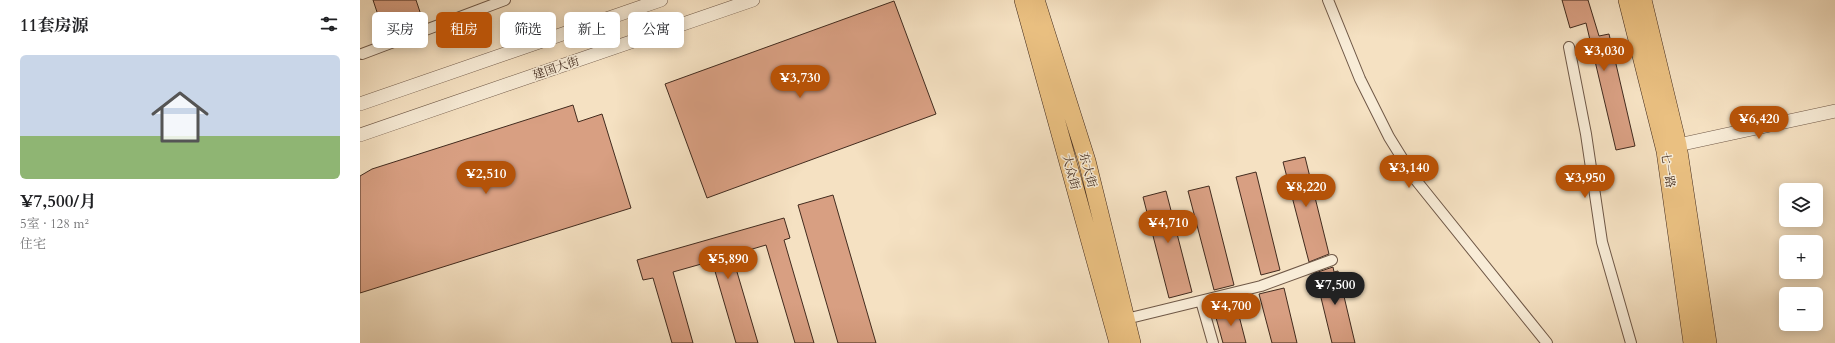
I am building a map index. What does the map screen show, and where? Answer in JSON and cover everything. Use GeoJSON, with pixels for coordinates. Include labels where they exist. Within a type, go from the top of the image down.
{"type":"FeatureCollection","features":[{"type":"Feature","properties":{"kind":"main road","name":"大众街"},"geometry":{"type":"LineString","coordinates":[[1023,0],[1118,343]]}},
{"type":"Feature","properties":{"kind":"main road","name":"东大街"},"geometry":{"type":"LineString","coordinates":[[1036,0],[1087,161],[1132,343]]}},
{"type":"Feature","properties":{"kind":"main road","name":"七一路"},"geometry":{"type":"LineString","coordinates":[[1627,0],[1665,151],[1692,343]]}},
{"type":"Feature","properties":{"kind":"main road","name":"七一路"},"geometry":{"type":"LineString","coordinates":[[1643,0],[1678,145],[1708,343]]}},
{"type":"Feature","properties":{"kind":"street"},"geometry":{"type":"LineString","coordinates":[[362,54],[505,0]]}},
{"type":"Feature","properties":{"kind":"street"},"geometry":{"type":"LineString","coordinates":[[360,104],[661,0]]}},
{"type":"Feature","properties":{"kind":"street","name":"建国大街"},"geometry":{"type":"LineString","coordinates":[[360,135],[753,0]]}},
{"type":"Feature","properties":{"kind":"street"},"geometry":{"type":"LineString","coordinates":[[1328,0],[1360,79],[1389,136],[1415,179],[1547,343]]}},
{"type":"Feature","properties":{"kind":"street"},"geometry":{"type":"LineString","coordinates":[[1569,47],[1586,134],[1602,242],[1631,343]]}},
{"type":"Feature","properties":{"kind":"street"},"geometry":{"type":"LineString","coordinates":[[1678,145],[1835,111]]}},
{"type":"Feature","properties":{"kind":"street"},"geometry":{"type":"LineString","coordinates":[[1126,319],[1261,286],[1332,260]]}},
{"type":"Feature","properties":{"kind":"street"},"geometry":{"type":"LineString","coordinates":[[1200,301],[1213,343]]}},
{"type":"Feature","properties":{"kind":"building"},"geometry":{"type":"Polygon","coordinates":[[[373,0],[416,0],[420,12],[377,12],[373,0]]]}},
{"type":"Feature","properties":{"kind":"building"},"geometry":{"type":"Polygon","coordinates":[[[1562,0],[1588,0],[1599,36],[1609,34],[1635,146],[1616,150],[1586,23],[1570,28],[1562,0]]]}},
{"type":"Feature","properties":{"kind":"building"},"geometry":{"type":"Polygon","coordinates":[[[894,1],[936,114],[707,198],[665,84],[894,1]]]}},
{"type":"Feature","properties":{"kind":"building"},"geometry":{"type":"Polygon","coordinates":[[[573,105],[578,122],[602,114],[631,208],[360,293],[360,176],[372,169],[573,105]]]}},
{"type":"Feature","properties":{"kind":"building"},"geometry":{"type":"Polygon","coordinates":[[[1305,157],[1329,254],[1309,262],[1283,162],[1305,157]]]}},
{"type":"Feature","properties":{"kind":"building"},"geometry":{"type":"Polygon","coordinates":[[[1256,172],[1280,270],[1261,275],[1236,177],[1256,172]]]}},
{"type":"Feature","properties":{"kind":"building"},"geometry":{"type":"Polygon","coordinates":[[[1209,186],[1234,285],[1214,290],[1188,191],[1209,186]]]}},
{"type":"Feature","properties":{"kind":"building"},"geometry":{"type":"Polygon","coordinates":[[[1166,191],[1192,292],[1169,298],[1143,197],[1166,191]]]}},
{"type":"Feature","properties":{"kind":"building"},"geometry":{"type":"Polygon","coordinates":[[[833,195],[876,343],[838,343],[798,205],[833,195]]]}},
{"type":"Feature","properties":{"kind":"building"},"geometry":{"type":"Polygon","coordinates":[[[784,218],[790,238],[784,240],[814,343],[795,343],[766,245],[732,255],[758,343],[736,343],[712,261],[673,272],[693,343],[672,343],[653,278],[643,280],[637,260],[784,218]]]}},
{"type":"Feature","properties":{"kind":"building"},"geometry":{"type":"Polygon","coordinates":[[[1333,267],[1334,272],[1338,271],[1355,343],[1332,343],[1315,273],[1333,267]]]}},
{"type":"Feature","properties":{"kind":"building"},"geometry":{"type":"Polygon","coordinates":[[[1284,288],[1297,343],[1272,343],[1259,294],[1284,288]]]}},
{"type":"Feature","properties":{"kind":"building"},"geometry":{"type":"Polygon","coordinates":[[[1237,308],[1246,343],[1223,343],[1215,314],[1237,308]]]}}]}
